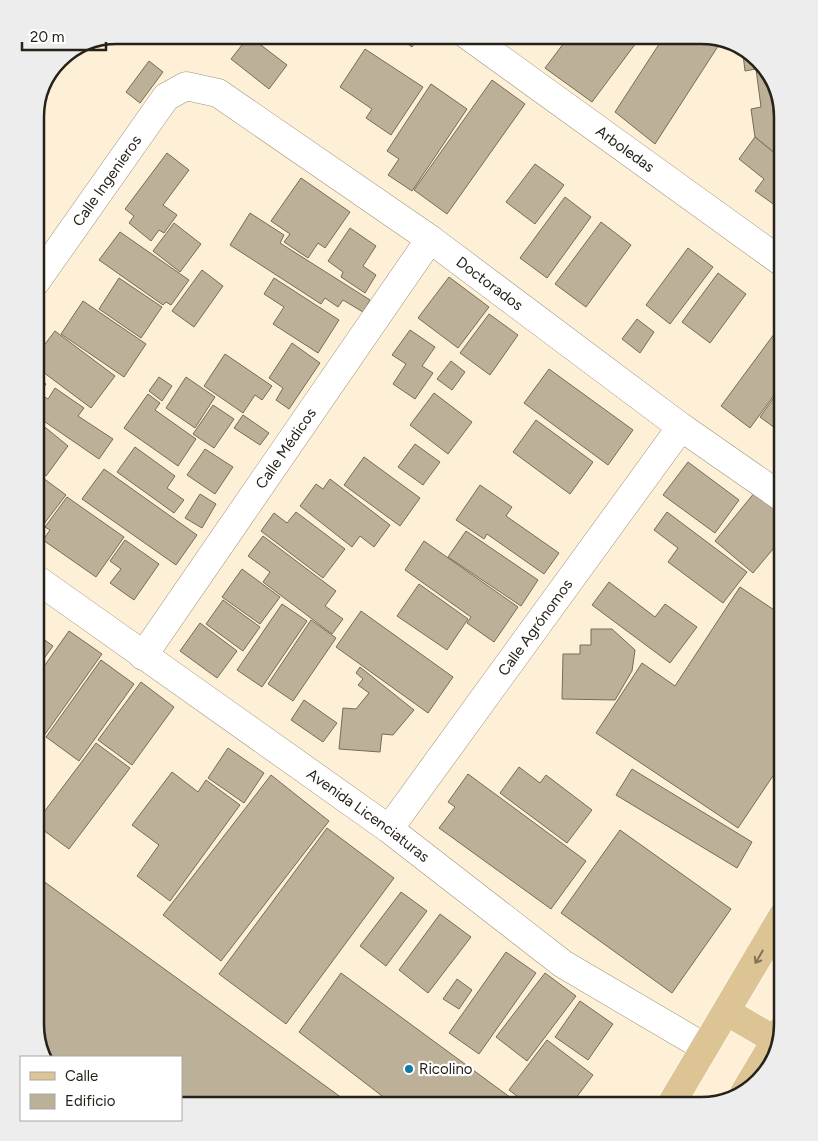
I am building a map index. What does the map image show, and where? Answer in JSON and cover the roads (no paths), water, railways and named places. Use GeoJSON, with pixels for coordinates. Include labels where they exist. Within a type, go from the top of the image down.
{"type":"FeatureCollection","features":[{"type":"Feature","properties":{"kind":"main road"},"geometry":{"type":"LineString","coordinates":[[675,1097],[774,930]]}},
{"type":"Feature","properties":{"kind":"main road"},"geometry":{"type":"LineString","coordinates":[[727,1012],[774,1033]]}},
{"type":"Feature","properties":{"kind":"main road"},"geometry":{"type":"LineString","coordinates":[[757,1071],[770,1049]]}},
{"type":"Feature","properties":{"kind":"street","name":"Arboledas"},"geometry":{"type":"LineString","coordinates":[[479,44],[774,257]]}},
{"type":"Feature","properties":{"kind":"street","name":"Doctorados"},"geometry":{"type":"LineString","coordinates":[[186,86],[218,93],[430,239],[682,427],[774,492]]}},
{"type":"Feature","properties":{"kind":"street","name":"Calle Ingenieros"},"geometry":{"type":"LineString","coordinates":[[44,271],[166,97],[186,86]]}},
{"type":"Feature","properties":{"kind":"street","name":"Calle Médicos"},"geometry":{"type":"LineString","coordinates":[[143,656],[430,239]]}},
{"type":"Feature","properties":{"kind":"street","name":"Calle Agrónomos"},"geometry":{"type":"LineString","coordinates":[[389,829],[682,427]]}},
{"type":"Feature","properties":{"kind":"street","name":"Avenida Licenciaturas"},"geometry":{"type":"LineString","coordinates":[[44,584],[389,829],[563,964],[704,1047]]}},
{"type":"Feature","properties":{"kind":"place","name":"Ricolino"},"geometry":{"type":"Point","coordinates":[409,1069]}}]}
